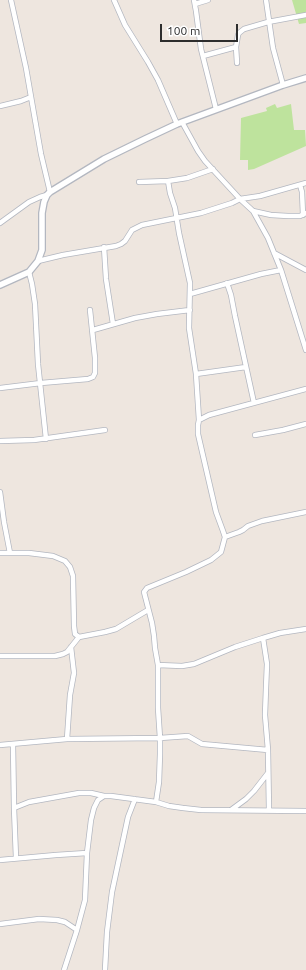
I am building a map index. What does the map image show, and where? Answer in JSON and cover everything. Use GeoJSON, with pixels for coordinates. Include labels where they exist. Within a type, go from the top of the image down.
{"type":"FeatureCollection","features":[{"type":"Feature","properties":{"kind":"street"},"geometry":{"type":"LineString","coordinates":[[0,285],[29,272],[38,261],[42,250],[42,212],[44,202],[48,194],[31,97],[11,0]]}},
{"type":"Feature","properties":{"kind":"street"},"geometry":{"type":"LineString","coordinates":[[114,0],[125,25],[158,80],[179,123],[213,170],[253,211],[281,270],[304,338],[306,350]]}},
{"type":"Feature","properties":{"kind":"street"},"geometry":{"type":"LineString","coordinates":[[208,0],[194,2],[200,42],[216,109]]}},
{"type":"Feature","properties":{"kind":"street"},"geometry":{"type":"LineString","coordinates":[[266,0],[273,48],[283,85]]}},
{"type":"Feature","properties":{"kind":"street"},"geometry":{"type":"LineString","coordinates":[[237,62],[237,40],[239,33],[244,29],[268,22],[306,15]]}},
{"type":"Feature","properties":{"kind":"street"},"geometry":{"type":"LineString","coordinates":[[203,56],[236,47]]}},
{"type":"Feature","properties":{"kind":"street"},"geometry":{"type":"LineString","coordinates":[[0,223],[29,202],[48,194],[104,159],[145,139],[179,123],[306,78]]}},
{"type":"Feature","properties":{"kind":"street"},"geometry":{"type":"LineString","coordinates":[[0,106],[21,102],[31,97]]}},
{"type":"Feature","properties":{"kind":"street"},"geometry":{"type":"LineString","coordinates":[[139,182],[168,181],[187,178],[213,170]]}},
{"type":"Feature","properties":{"kind":"street"},"geometry":{"type":"LineString","coordinates":[[156,802],[160,782],[158,665],[154,648],[152,623],[144,592],[147,588],[211,560],[221,552],[225,537],[216,512],[198,434],[198,425],[200,420],[196,374],[189,328],[190,283],[168,181]]}},
{"type":"Feature","properties":{"kind":"street"},"geometry":{"type":"LineString","coordinates":[[38,261],[121,244],[125,241],[129,233],[142,225],[201,213],[240,199],[260,196],[306,183]]}},
{"type":"Feature","properties":{"kind":"street"},"geometry":{"type":"LineString","coordinates":[[253,211],[279,216],[305,214],[300,185]]}},
{"type":"Feature","properties":{"kind":"street"},"geometry":{"type":"LineString","coordinates":[[104,248],[106,279],[113,324]]}},
{"type":"Feature","properties":{"kind":"street"},"geometry":{"type":"LineString","coordinates":[[274,253],[306,270]]}},
{"type":"Feature","properties":{"kind":"street"},"geometry":{"type":"LineString","coordinates":[[190,294],[261,274],[281,270]]}},
{"type":"Feature","properties":{"kind":"street"},"geometry":{"type":"LineString","coordinates":[[29,272],[35,304],[38,364],[46,439]]}},
{"type":"Feature","properties":{"kind":"street"},"geometry":{"type":"LineString","coordinates":[[227,283],[231,295],[254,403]]}},
{"type":"Feature","properties":{"kind":"street"},"geometry":{"type":"LineString","coordinates":[[0,388],[88,379],[93,377],[95,373],[95,349],[90,310]]}},
{"type":"Feature","properties":{"kind":"street"},"geometry":{"type":"LineString","coordinates":[[93,330],[135,318],[190,310]]}},
{"type":"Feature","properties":{"kind":"street"},"geometry":{"type":"LineString","coordinates":[[196,374],[246,367]]}},
{"type":"Feature","properties":{"kind":"street"},"geometry":{"type":"LineString","coordinates":[[200,420],[209,415],[306,389]]}},
{"type":"Feature","properties":{"kind":"street"},"geometry":{"type":"LineString","coordinates":[[255,435],[306,424]]}},
{"type":"Feature","properties":{"kind":"street"},"geometry":{"type":"LineString","coordinates":[[0,441],[46,439],[105,430]]}},
{"type":"Feature","properties":{"kind":"street"},"geometry":{"type":"LineString","coordinates":[[0,492],[10,553]]}},
{"type":"Feature","properties":{"kind":"street"},"geometry":{"type":"LineString","coordinates":[[225,537],[262,521],[306,512]]}},
{"type":"Feature","properties":{"kind":"street"},"geometry":{"type":"LineString","coordinates":[[0,553],[29,553],[53,556],[65,562],[70,567],[73,576],[75,634],[79,638]]}},
{"type":"Feature","properties":{"kind":"street"},"geometry":{"type":"LineString","coordinates":[[0,656],[55,656],[63,654],[67,652],[79,638],[116,629],[148,610]]}},
{"type":"Feature","properties":{"kind":"street"},"geometry":{"type":"LineString","coordinates":[[158,665],[182,666],[194,664],[235,647],[263,638],[280,633],[306,629]]}},
{"type":"Feature","properties":{"kind":"street"},"geometry":{"type":"LineString","coordinates":[[263,638],[267,664],[265,715],[268,750],[269,811]]}},
{"type":"Feature","properties":{"kind":"street"},"geometry":{"type":"LineString","coordinates":[[67,739],[70,695],[74,673],[71,647]]}},
{"type":"Feature","properties":{"kind":"street"},"geometry":{"type":"LineString","coordinates":[[0,745],[67,739],[160,738],[188,736],[202,744],[268,750]]}},
{"type":"Feature","properties":{"kind":"street"},"geometry":{"type":"LineString","coordinates":[[13,744],[16,858]]}},
{"type":"Feature","properties":{"kind":"street"},"geometry":{"type":"LineString","coordinates":[[231,810],[254,791],[268,772]]}},
{"type":"Feature","properties":{"kind":"street"},"geometry":{"type":"LineString","coordinates":[[14,808],[28,802],[80,793],[91,793],[201,810],[306,811]]}},
{"type":"Feature","properties":{"kind":"street"},"geometry":{"type":"LineString","coordinates":[[64,970],[85,900],[87,853],[91,820],[98,800],[104,796]]}},
{"type":"Feature","properties":{"kind":"street"},"geometry":{"type":"LineString","coordinates":[[105,970],[107,932],[112,892],[128,817],[135,799]]}},
{"type":"Feature","properties":{"kind":"street"},"geometry":{"type":"LineString","coordinates":[[0,860],[87,853]]}},
{"type":"Feature","properties":{"kind":"street"},"geometry":{"type":"LineString","coordinates":[[0,924],[30,920],[58,920],[65,922],[77,930]]}},
{"type":"Feature","properties":{"kind":"green space"},"geometry":{"type":"Polygon","coordinates":[[[292,0],[306,0],[306,23],[299,24],[292,0]]]}},
{"type":"Feature","properties":{"kind":"green space"},"geometry":{"type":"Polygon","coordinates":[[[275,104],[277,108],[291,104],[294,130],[305,130],[306,146],[254,169],[248,170],[248,160],[240,160],[241,118],[267,111],[266,108],[275,104]]]}}]}
